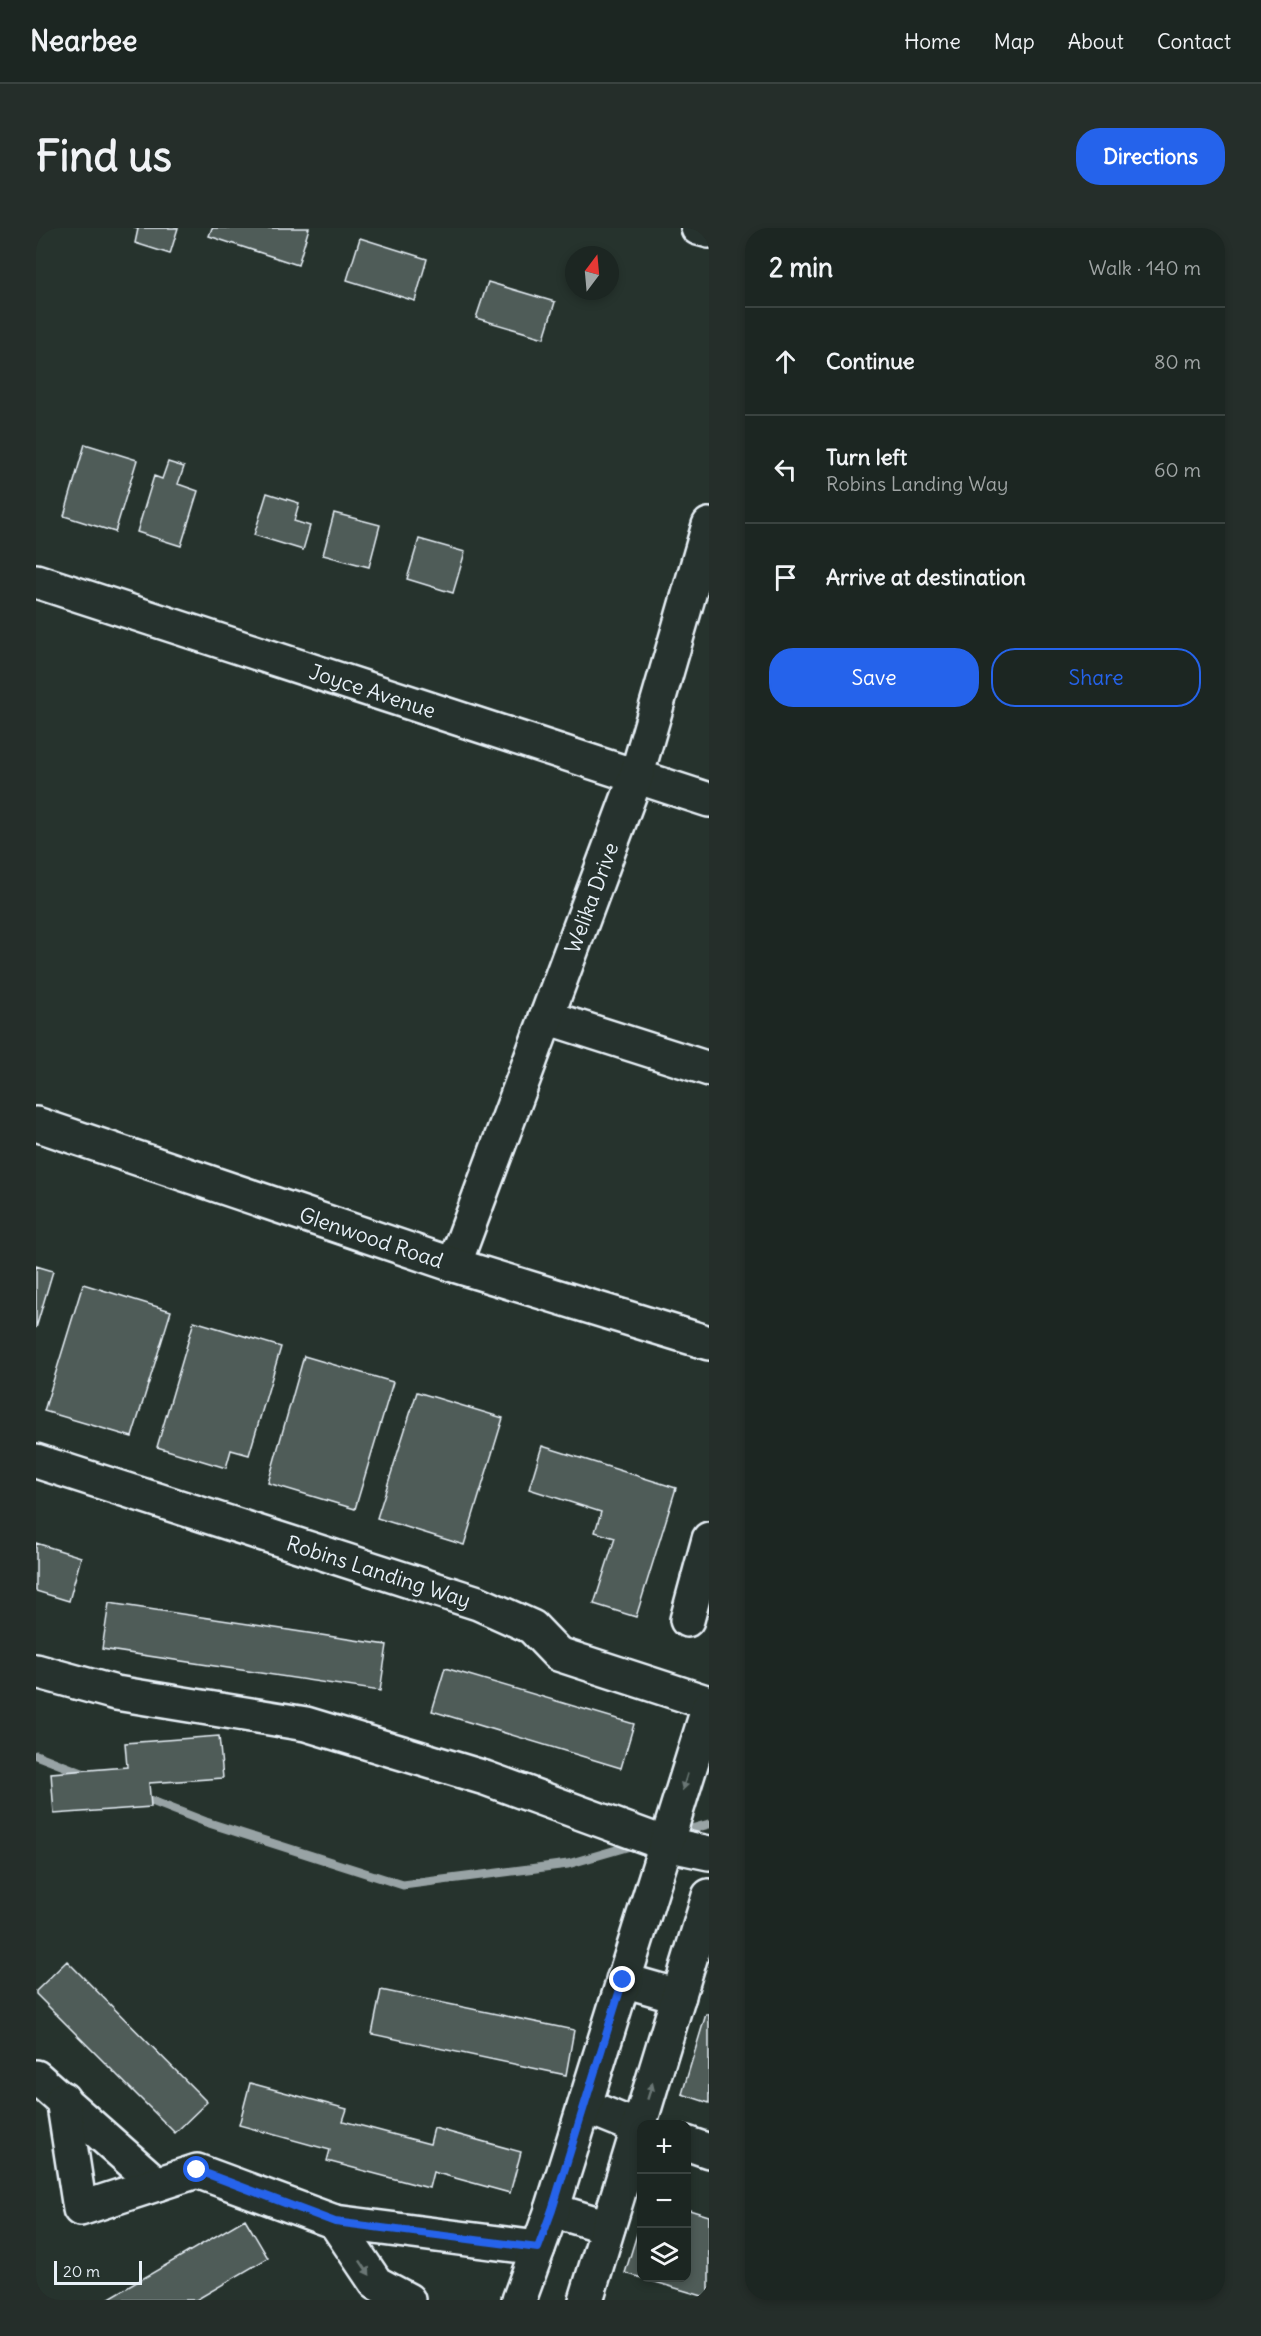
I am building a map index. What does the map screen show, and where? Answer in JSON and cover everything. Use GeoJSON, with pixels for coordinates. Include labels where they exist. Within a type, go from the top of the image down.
{"type":"FeatureCollection","features":[{"type":"Feature","properties":{"kind":"street"},"geometry":{"type":"LineString","coordinates":[[699,228],[709,231]]}},
{"type":"Feature","properties":{"kind":"street","name":"Welika Drive"},"geometry":{"type":"LineString","coordinates":[[454,1265],[636,777],[709,525]]}},
{"type":"Feature","properties":{"kind":"street","name":"Joyce Avenue"},"geometry":{"type":"LineString","coordinates":[[36,581],[709,800]]}},
{"type":"Feature","properties":{"kind":"street"},"geometry":{"type":"LineString","coordinates":[[546,1017],[709,1069]]}},
{"type":"Feature","properties":{"kind":"street","name":"Glenwood Road"},"geometry":{"type":"LineString","coordinates":[[36,1124],[454,1265],[709,1343]]}},
{"type":"Feature","properties":{"kind":"street","name":"Robins Landing Way"},"geometry":{"type":"LineString","coordinates":[[36,1461],[477,1603],[532,1627],[558,1654],[709,1704],[552,2210],[519,2300]]}},
{"type":"Feature","properties":{"kind":"street"},"geometry":{"type":"LineString","coordinates":[[687,1620],[709,1539]]}},
{"type":"Feature","properties":{"kind":"street"},"geometry":{"type":"LineString","coordinates":[[36,1671],[116,1693],[306,1724],[485,1778],[666,1844],[709,1853]]}},
{"type":"Feature","properties":{"kind":"street"},"geometry":{"type":"LineString","coordinates":[[643,2120],[679,1996],[700,1958],[709,1896]]}},
{"type":"Feature","properties":{"kind":"street"},"geometry":{"type":"LineString","coordinates":[[623,1980],[679,1996]]}},
{"type":"Feature","properties":{"kind":"street"},"geometry":{"type":"LineString","coordinates":[[36,2077],[157,2184]]}},
{"type":"Feature","properties":{"kind":"street"},"geometry":{"type":"LineString","coordinates":[[63,2099],[80,2209],[197,2170],[335,2222],[538,2248]]}},
{"type":"Feature","properties":{"kind":"street"},"geometry":{"type":"LineString","coordinates":[[585,2106],[637,2128]]}},
{"type":"Feature","properties":{"kind":"street"},"geometry":{"type":"LineString","coordinates":[[586,2300],[637,2138]]}},
{"type":"Feature","properties":{"kind":"street"},"geometry":{"type":"LineString","coordinates":[[691,2145],[709,2151]]}},
{"type":"Feature","properties":{"kind":"street"},"geometry":{"type":"LineString","coordinates":[[552,2210],[608,2227]]}},
{"type":"Feature","properties":{"kind":"street"},"geometry":{"type":"LineString","coordinates":[[335,2222],[376,2283],[408,2300]]}},
{"type":"Feature","properties":{"kind":"building"},"geometry":{"type":"Polygon","coordinates":[[[134,228],[178,228],[170,254],[135,243],[138,229],[134,228]]]}},
{"type":"Feature","properties":{"kind":"building"},"geometry":{"type":"Polygon","coordinates":[[[212,228],[309,228],[298,265],[209,236],[212,228]]]}},
{"type":"Feature","properties":{"kind":"building"},"geometry":{"type":"Polygon","coordinates":[[[360,238],[427,259],[415,301],[347,280],[360,238]]]}},
{"type":"Feature","properties":{"kind":"building"},"geometry":{"type":"Polygon","coordinates":[[[488,282],[555,302],[544,338],[476,318],[488,282]]]}},
{"type":"Feature","properties":{"kind":"building"},"geometry":{"type":"Polygon","coordinates":[[[85,444],[137,460],[115,532],[64,516],[85,444]]]}},
{"type":"Feature","properties":{"kind":"building"},"geometry":{"type":"Polygon","coordinates":[[[168,462],[184,467],[178,484],[198,491],[181,546],[137,532],[154,476],[162,479],[168,462]]]}},
{"type":"Feature","properties":{"kind":"building"},"geometry":{"type":"Polygon","coordinates":[[[267,493],[299,503],[294,521],[310,526],[303,550],[254,535],[267,493]]]}},
{"type":"Feature","properties":{"kind":"building"},"geometry":{"type":"Polygon","coordinates":[[[334,513],[380,525],[369,567],[323,555],[334,513]]]}},
{"type":"Feature","properties":{"kind":"building"},"geometry":{"type":"Polygon","coordinates":[[[419,539],[465,552],[453,593],[407,579],[419,539]]]}},
{"type":"Feature","properties":{"kind":"building"},"geometry":{"type":"Polygon","coordinates":[[[36,1266],[53,1271],[36,1328],[36,1266]]]}},
{"type":"Feature","properties":{"kind":"building"},"geometry":{"type":"Polygon","coordinates":[[[83,1284],[171,1311],[132,1437],[44,1411],[83,1284]]]}},
{"type":"Feature","properties":{"kind":"building"},"geometry":{"type":"Polygon","coordinates":[[[194,1321],[281,1347],[249,1455],[231,1450],[226,1468],[157,1447],[194,1321]]]}},
{"type":"Feature","properties":{"kind":"building"},"geometry":{"type":"Polygon","coordinates":[[[304,1356],[393,1382],[355,1509],[268,1483],[304,1356]]]}},
{"type":"Feature","properties":{"kind":"building"},"geometry":{"type":"Polygon","coordinates":[[[417,1392],[503,1418],[464,1545],[377,1518],[417,1392]]]}},
{"type":"Feature","properties":{"kind":"building"},"geometry":{"type":"Polygon","coordinates":[[[542,1446],[676,1488],[636,1617],[594,1604],[615,1538],[595,1532],[601,1512],[529,1489],[542,1446]]]}},
{"type":"Feature","properties":{"kind":"building"},"geometry":{"type":"Polygon","coordinates":[[[36,1543],[81,1557],[69,1601],[36,1591],[36,1543]]]}},
{"type":"Feature","properties":{"kind":"building"},"geometry":{"type":"Polygon","coordinates":[[[109,1603],[387,1645],[380,1691],[102,1649],[109,1603]]]}},
{"type":"Feature","properties":{"kind":"building"},"geometry":{"type":"Polygon","coordinates":[[[445,1668],[634,1724],[621,1768],[432,1711],[445,1668]]]}},
{"type":"Feature","properties":{"kind":"building"},"geometry":{"type":"Polygon","coordinates":[[[219,1736],[223,1778],[149,1783],[151,1807],[54,1814],[51,1773],[127,1767],[125,1743],[219,1736]]]}},
{"type":"Feature","properties":{"kind":"building"},"geometry":{"type":"Polygon","coordinates":[[[67,1961],[207,2102],[175,2133],[36,1994],[36,1991],[67,1961]]]}},
{"type":"Feature","properties":{"kind":"building"},"geometry":{"type":"Polygon","coordinates":[[[381,1990],[574,2030],[566,2075],[372,2034],[381,1990]]]}},
{"type":"Feature","properties":{"kind":"building"},"geometry":{"type":"Polygon","coordinates":[[[706,2014],[709,2015],[709,2103],[682,2094],[706,2014]]]}},
{"type":"Feature","properties":{"kind":"building"},"geometry":{"type":"Polygon","coordinates":[[[250,2083],[347,2109],[343,2121],[430,2144],[434,2128],[521,2152],[510,2193],[433,2172],[429,2188],[327,2161],[330,2150],[239,2125],[250,2083]]]}},
{"type":"Feature","properties":{"kind":"building"},"geometry":{"type":"Polygon","coordinates":[[[691,2211],[709,2216],[709,2298],[655,2282],[691,2282],[691,2211]]]}},
{"type":"Feature","properties":{"kind":"building"},"geometry":{"type":"Polygon","coordinates":[[[245,2219],[268,2258],[196,2300],[106,2300],[245,2219]]]}},
{"type":"Feature","properties":{"kind":"building"},"geometry":{"type":"Polygon","coordinates":[[[637,2234],[637,2277],[625,2273],[637,2234]]]}},
{"type":"Feature","properties":{"kind":"waterway"},"geometry":{"type":"LineString","coordinates":[[36,1755],[87,1775]]}},
{"type":"Feature","properties":{"kind":"waterway"},"geometry":{"type":"LineString","coordinates":[[139,1796],[206,1822],[403,1885],[568,1864],[637,1844]]}},
{"type":"Feature","properties":{"kind":"waterway"},"geometry":{"type":"LineString","coordinates":[[677,1833],[709,1824]]}},
{"type":"Feature","properties":{"kind":"route"},"geometry":{"type":"LineString","coordinates":[[197,2170],[335,2222],[538,2248],[552,2210],[623,1980]]}}]}
